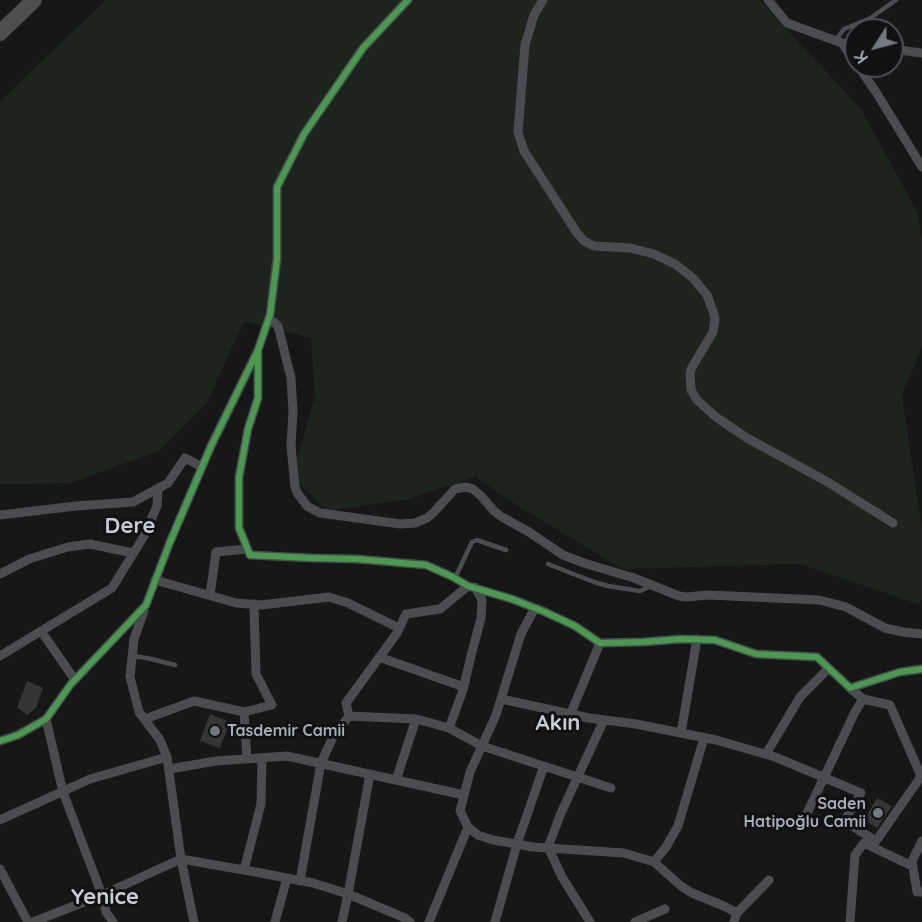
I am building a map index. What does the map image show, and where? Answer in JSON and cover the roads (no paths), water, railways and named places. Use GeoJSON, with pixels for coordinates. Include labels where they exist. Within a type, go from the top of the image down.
{"type":"FeatureCollection","features":[{"type":"Feature","properties":{"kind":"highway"},"geometry":{"type":"LineString","coordinates":[[0,33],[34,0]]}},
{"type":"Feature","properties":{"kind":"street"},"geometry":{"type":"LineString","coordinates":[[194,922],[181,859],[167,757],[160,740],[139,711],[130,677],[134,639],[170,542],[202,467],[258,350],[269,318],[277,259],[277,187],[304,134],[363,48],[408,0]]}},
{"type":"Feature","properties":{"kind":"street"},"geometry":{"type":"LineString","coordinates":[[543,0],[534,15],[525,45],[518,132],[524,151],[577,233],[584,242],[594,246],[630,248],[654,254],[675,264],[693,278],[707,295],[715,319],[713,332],[691,369],[691,390],[697,400],[747,438],[826,481],[893,523]]}},
{"type":"Feature","properties":{"kind":"street"},"geometry":{"type":"LineString","coordinates":[[768,0],[786,23],[844,43]]}},
{"type":"Feature","properties":{"kind":"street"},"geometry":{"type":"LineString","coordinates":[[838,42],[844,49]]}},
{"type":"Feature","properties":{"kind":"street"},"geometry":{"type":"LineString","coordinates":[[904,51],[922,53]]}},
{"type":"Feature","properties":{"kind":"street"},"geometry":{"type":"LineString","coordinates":[[866,78],[922,167]]}},
{"type":"Feature","properties":{"kind":"street"},"geometry":{"type":"LineString","coordinates":[[269,318],[278,326],[291,378],[293,411],[291,446],[295,488],[302,500],[313,510],[354,519],[415,523],[433,513],[455,489],[466,487],[473,489],[502,518],[529,532],[563,555],[683,597],[718,595],[828,602],[854,610],[885,628],[922,634]]}},
{"type":"Feature","properties":{"kind":"street"},"geometry":{"type":"LineString","coordinates":[[258,350],[258,398],[248,429],[239,477],[239,528],[250,555],[357,559],[426,565],[472,587],[535,608],[575,626],[600,643],[681,639],[715,640],[756,654],[818,657],[863,699],[890,705],[922,776],[876,841],[864,843],[855,855],[850,922]]}},
{"type":"Feature","properties":{"kind":"street"},"geometry":{"type":"LineString","coordinates":[[0,515],[133,502],[168,483],[185,458],[202,467]]}},
{"type":"Feature","properties":{"kind":"street"},"geometry":{"type":"LineString","coordinates":[[0,656],[112,588],[144,536],[157,506],[158,490]]}},
{"type":"Feature","properties":{"kind":"street"},"geometry":{"type":"LineString","coordinates":[[0,574],[29,559],[68,547],[90,544],[134,553]]}},
{"type":"Feature","properties":{"kind":"street"},"geometry":{"type":"LineString","coordinates":[[210,596],[216,552],[248,549]]}},
{"type":"Feature","properties":{"kind":"street"},"geometry":{"type":"LineString","coordinates":[[156,580],[236,603],[261,605],[329,597],[348,603],[399,628]]}},
{"type":"Feature","properties":{"kind":"street"},"geometry":{"type":"LineString","coordinates":[[349,716],[346,703],[399,628],[406,614],[440,609],[472,587]]}},
{"type":"Feature","properties":{"kind":"street"},"geometry":{"type":"LineString","coordinates":[[450,728],[464,687],[481,618],[482,600],[472,587]]}},
{"type":"Feature","properties":{"kind":"street"},"geometry":{"type":"LineString","coordinates":[[145,719],[194,701],[244,712],[272,705],[256,674],[254,604]]}},
{"type":"Feature","properties":{"kind":"street"},"geometry":{"type":"LineString","coordinates":[[0,741],[18,735],[46,719],[75,680],[146,605]]}},
{"type":"Feature","properties":{"kind":"street"},"geometry":{"type":"LineString","coordinates":[[535,608],[521,634],[496,715],[470,772],[460,811],[468,827],[478,835],[493,840],[532,847],[624,853],[654,862],[681,886],[724,906],[735,917],[769,880]]}},
{"type":"Feature","properties":{"kind":"street"},"geometry":{"type":"LineString","coordinates":[[41,631],[75,680]]}},
{"type":"Feature","properties":{"kind":"street"},"geometry":{"type":"LineString","coordinates":[[681,733],[697,639]]}},
{"type":"Feature","properties":{"kind":"street"},"geometry":{"type":"LineString","coordinates":[[565,727],[600,643]]}},
{"type":"Feature","properties":{"kind":"street"},"geometry":{"type":"LineString","coordinates":[[379,657],[464,687]]}},
{"type":"Feature","properties":{"kind":"street"},"geometry":{"type":"LineString","coordinates":[[766,754],[800,697],[829,668]]}},
{"type":"Feature","properties":{"kind":"street"},"geometry":{"type":"LineString","coordinates":[[850,688],[900,672],[922,669]]}},
{"type":"Feature","properties":{"kind":"street"},"geometry":{"type":"LineString","coordinates":[[501,699],[681,733],[766,754],[861,793],[844,821],[876,841]]}},
{"type":"Feature","properties":{"kind":"street"},"geometry":{"type":"LineString","coordinates":[[800,828],[863,699]]}},
{"type":"Feature","properties":{"kind":"street"},"geometry":{"type":"LineString","coordinates":[[244,712],[247,759]]}},
{"type":"Feature","properties":{"kind":"street"},"geometry":{"type":"LineString","coordinates":[[349,716],[416,719],[450,728],[482,746],[611,788]]}},
{"type":"Feature","properties":{"kind":"street"},"geometry":{"type":"LineString","coordinates":[[300,881],[321,763],[333,737],[349,716]]}},
{"type":"Feature","properties":{"kind":"street"},"geometry":{"type":"LineString","coordinates":[[46,719],[63,792],[106,912],[113,922]]}},
{"type":"Feature","properties":{"kind":"street"},"geometry":{"type":"LineString","coordinates":[[396,780],[416,719]]}},
{"type":"Feature","properties":{"kind":"street"},"geometry":{"type":"LineString","coordinates":[[590,922],[562,877],[548,847],[604,720]]}},
{"type":"Feature","properties":{"kind":"street"},"geometry":{"type":"LineString","coordinates":[[654,862],[678,826],[704,738]]}},
{"type":"Feature","properties":{"kind":"street"},"geometry":{"type":"LineString","coordinates":[[169,769],[216,761],[287,756],[464,795]]}},
{"type":"Feature","properties":{"kind":"street"},"geometry":{"type":"LineString","coordinates":[[0,820],[90,779],[167,757]]}},
{"type":"Feature","properties":{"kind":"street"},"geometry":{"type":"LineString","coordinates":[[244,870],[261,804],[262,758]]}},
{"type":"Feature","properties":{"kind":"street"},"geometry":{"type":"LineString","coordinates":[[495,922],[517,844],[544,765]]}},
{"type":"Feature","properties":{"kind":"street"},"geometry":{"type":"LineString","coordinates":[[342,922],[370,774]]}},
{"type":"Feature","properties":{"kind":"street"},"geometry":{"type":"LineString","coordinates":[[429,922],[468,827]]}},
{"type":"Feature","properties":{"kind":"street"},"geometry":{"type":"LineString","coordinates":[[922,841],[912,861],[917,892],[922,892]]}},
{"type":"Feature","properties":{"kind":"street"},"geometry":{"type":"LineString","coordinates":[[864,843],[912,866]]}},
{"type":"Feature","properties":{"kind":"street"},"geometry":{"type":"LineString","coordinates":[[33,922],[102,896],[181,859],[287,878],[348,894],[410,922]]}},
{"type":"Feature","properties":{"kind":"street"},"geometry":{"type":"LineString","coordinates":[[0,869],[28,922]]}},
{"type":"Feature","properties":{"kind":"street"},"geometry":{"type":"LineString","coordinates":[[275,922],[287,878]]}},
{"type":"Feature","properties":{"kind":"street"},"geometry":{"type":"LineString","coordinates":[[635,922],[665,909]]}},
{"type":"Feature","properties":{"kind":"lane"},"geometry":{"type":"LineString","coordinates":[[838,42],[844,30],[869,19],[896,0]]}},
{"type":"Feature","properties":{"kind":"lane"},"geometry":{"type":"LineString","coordinates":[[455,578],[472,542],[477,540],[506,550]]}},
{"type":"Feature","properties":{"kind":"lane"},"geometry":{"type":"LineString","coordinates":[[548,564],[608,586],[640,591],[651,585]]}},
{"type":"Feature","properties":{"kind":"lane"},"geometry":{"type":"LineString","coordinates":[[132,656],[175,665]]}},
{"type":"Feature","properties":{"kind":"place","name":"Tasdemir Camii"},"geometry":{"type":"Point","coordinates":[215,731]}},
{"type":"Feature","properties":{"kind":"place","name":"Saden Hatipoğlu Camii"},"geometry":{"type":"Point","coordinates":[878,813]}},
{"type":"Feature","properties":{"kind":"district","name":"Dere"},"geometry":{"type":"Point","coordinates":[130,526]}},
{"type":"Feature","properties":{"kind":"district","name":"Akın"},"geometry":{"type":"Point","coordinates":[558,723]}},
{"type":"Feature","properties":{"kind":"district","name":"Yenice"},"geometry":{"type":"Point","coordinates":[105,897]}}]}
